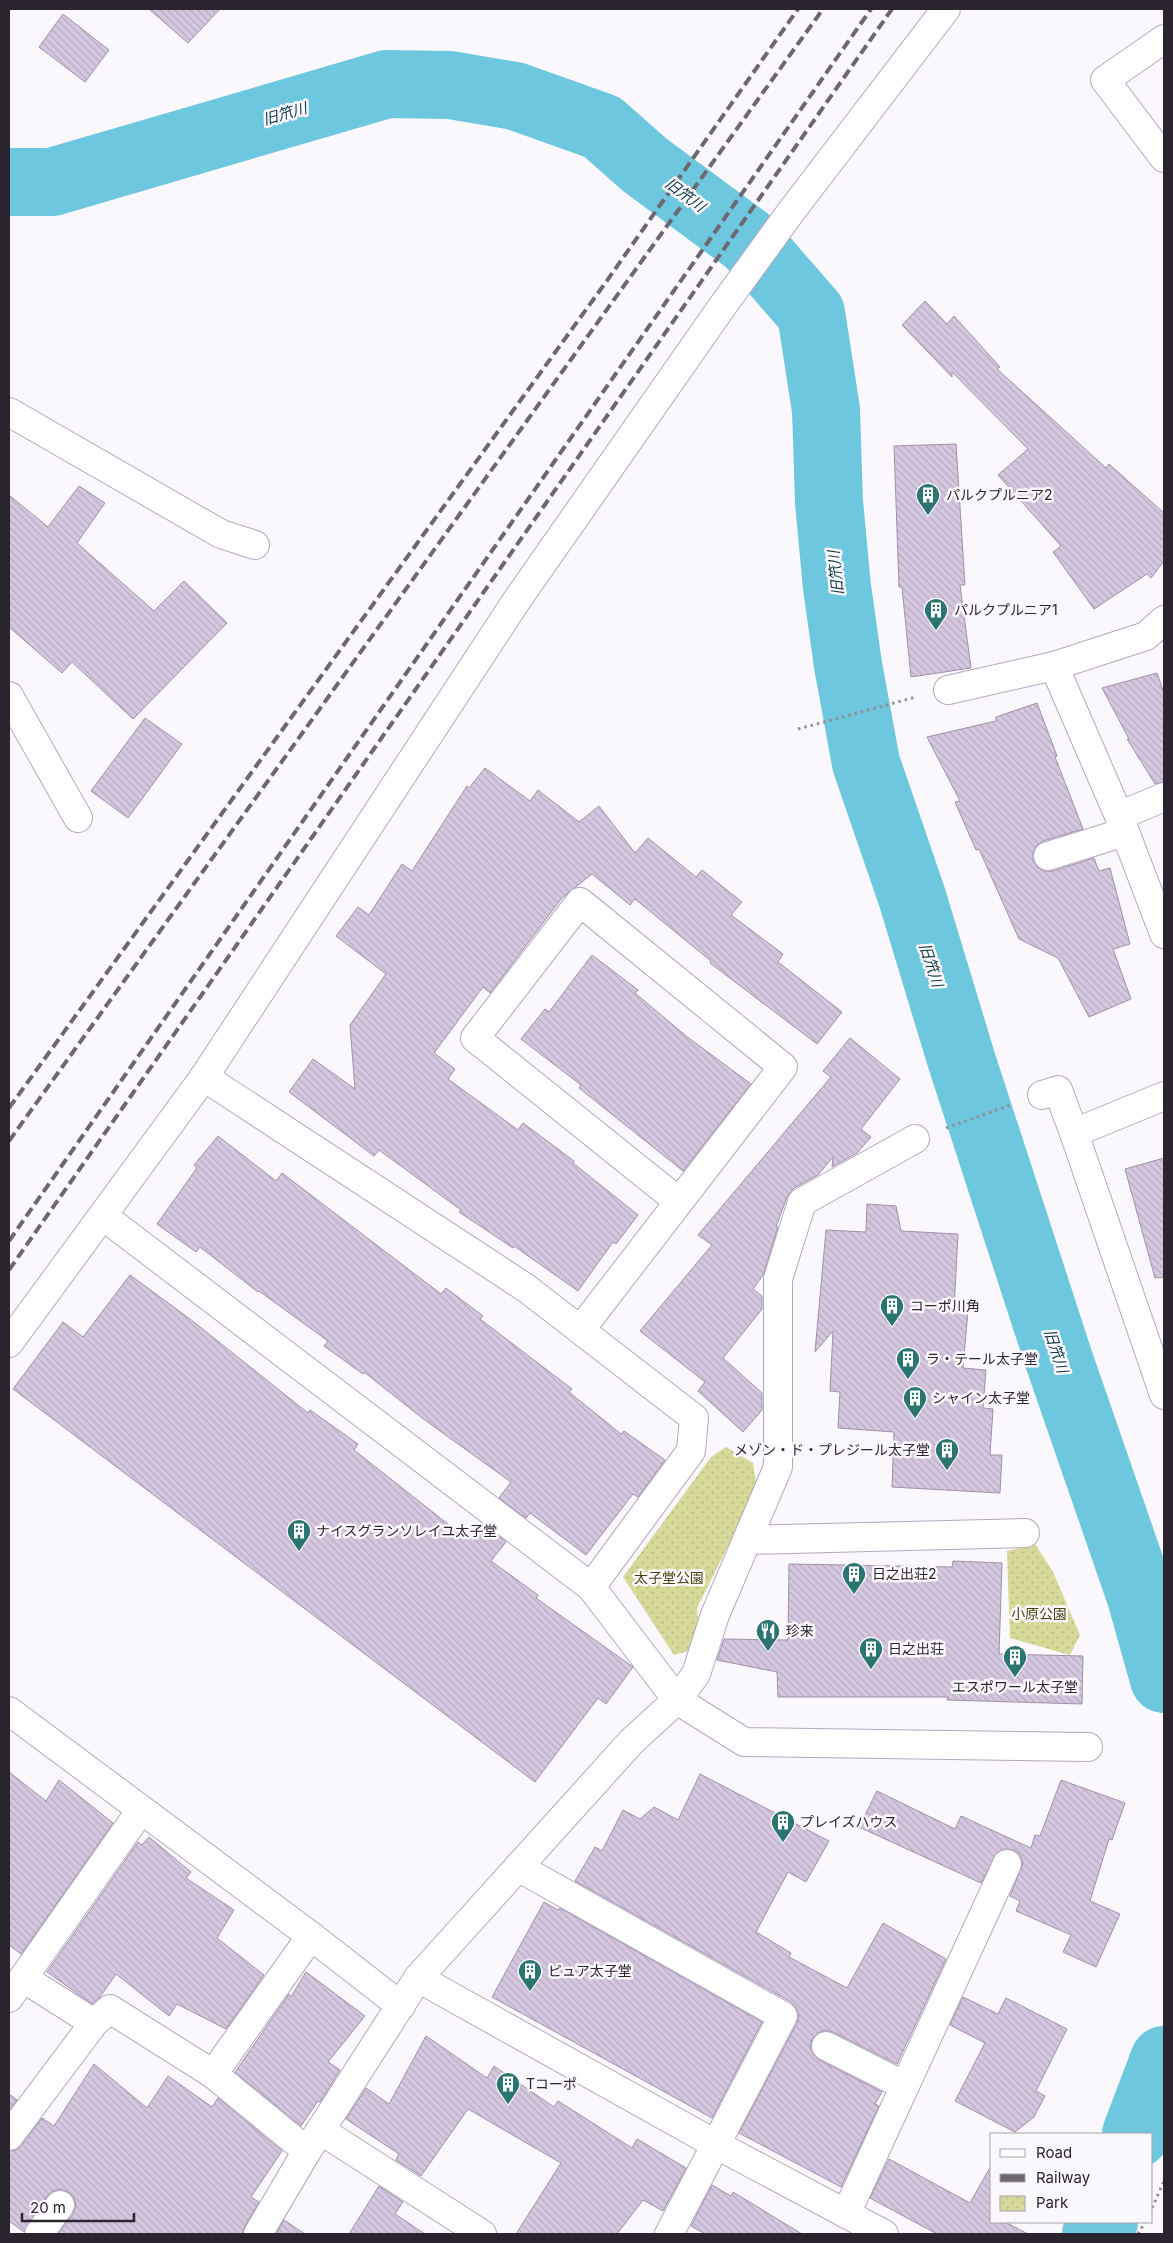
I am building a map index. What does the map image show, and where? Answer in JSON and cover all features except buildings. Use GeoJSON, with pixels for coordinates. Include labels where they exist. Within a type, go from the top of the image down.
{"type":"FeatureCollection","features":[{"type":"Feature","properties":{"kind":"street"},"geometry":{"type":"LineString","coordinates":[[9,1344],[204,1077],[517,600],[724,304],[790,213],[946,9]]}},
{"type":"Feature","properties":{"kind":"street"},"geometry":{"type":"LineString","coordinates":[[1164,39],[1105,80],[1164,158]]}},
{"type":"Feature","properties":{"kind":"street"},"geometry":{"type":"LineString","coordinates":[[9,412],[221,534],[255,545]]}},
{"type":"Feature","properties":{"kind":"street"},"geometry":{"type":"LineString","coordinates":[[935,693],[1054,666],[1146,636],[1164,620]]}},
{"type":"Feature","properties":{"kind":"street"},"geometry":{"type":"LineString","coordinates":[[1054,666],[1122,824],[1164,934]]}},
{"type":"Feature","properties":{"kind":"street"},"geometry":{"type":"LineString","coordinates":[[9,696],[78,818]]}},
{"type":"Feature","properties":{"kind":"street"},"geometry":{"type":"LineString","coordinates":[[1048,856],[1122,824],[1164,797]]}},
{"type":"Feature","properties":{"kind":"street"},"geometry":{"type":"LineString","coordinates":[[581,1329],[783,1066],[580,902],[476,1038],[678,1201]]}},
{"type":"Feature","properties":{"kind":"street"},"geometry":{"type":"LineString","coordinates":[[204,1077],[526,1288],[694,1418],[691,1451],[591,1587]]}},
{"type":"Feature","properties":{"kind":"street"},"geometry":{"type":"LineString","coordinates":[[1042,1095],[1058,1090],[1164,1395]]}},
{"type":"Feature","properties":{"kind":"street"},"geometry":{"type":"LineString","coordinates":[[1074,1133],[1164,1096]]}},
{"type":"Feature","properties":{"kind":"street"},"geometry":{"type":"LineString","coordinates":[[258,2234],[313,2140],[418,1978],[632,1741],[677,1700],[696,1674],[715,1615],[778,1467],[778,1279],[802,1202],[915,1139]]}},
{"type":"Feature","properties":{"kind":"street"},"geometry":{"type":"LineString","coordinates":[[103,1216],[591,1587],[677,1700],[744,1742],[1088,1747]]}},
{"type":"Feature","properties":{"kind":"street"},"geometry":{"type":"LineString","coordinates":[[747,1540],[1025,1533]]}},
{"type":"Feature","properties":{"kind":"street"},"geometry":{"type":"LineString","coordinates":[[9,1711],[311,1936],[401,2006]]}},
{"type":"Feature","properties":{"kind":"street"},"geometry":{"type":"LineString","coordinates":[[94,2023],[16,1988],[140,1810]]}},
{"type":"Feature","properties":{"kind":"street"},"geometry":{"type":"LineString","coordinates":[[846,2214],[1007,1864]]}},
{"type":"Feature","properties":{"kind":"street"},"geometry":{"type":"LineString","coordinates":[[518,1866],[783,2016],[669,2234]]}},
{"type":"Feature","properties":{"kind":"street"},"geometry":{"type":"LineString","coordinates":[[213,2074],[311,1936]]}},
{"type":"Feature","properties":{"kind":"street"},"geometry":{"type":"LineString","coordinates":[[418,1978],[717,2145],[884,2234]]}},
{"type":"Feature","properties":{"kind":"street"},"geometry":{"type":"LineString","coordinates":[[9,2136],[94,2023],[110,2009],[313,2140],[482,2234]]}},
{"type":"Feature","properties":{"kind":"street"},"geometry":{"type":"LineString","coordinates":[[826,2046],[905,2086]]}},
{"type":"Feature","properties":{"kind":"street"},"geometry":{"type":"LineString","coordinates":[[39,2234],[60,2205]]}},
{"type":"Feature","properties":{"kind":"path"},"geometry":{"type":"LineString","coordinates":[[798,729],[935,693]]}},
{"type":"Feature","properties":{"kind":"path"},"geometry":{"type":"LineString","coordinates":[[915,1139],[1042,1095]]}},
{"type":"Feature","properties":{"kind":"path"},"geometry":{"type":"LineString","coordinates":[[1153,2206],[1164,2181]]}},
{"type":"Feature","properties":{"kind":"path"},"geometry":{"type":"LineString","coordinates":[[1138,2234],[1144,2223]]}},
{"type":"Feature","properties":{"kind":"green space","name":"太子堂公園"},"geometry":{"type":"Polygon","coordinates":[[[726,1447],[753,1463],[757,1488],[697,1608],[699,1635],[688,1651],[674,1655],[623,1577],[711,1457],[726,1447]]]}},
{"type":"Feature","properties":{"kind":"green space","name":"小原公園"},"geometry":{"type":"Polygon","coordinates":[[[1035,1544],[1053,1572],[1080,1635],[1070,1655],[1010,1638],[1007,1551],[1035,1544]]]}},
{"type":"Feature","properties":{"kind":"waterway","name":"旧笊川"},"geometry":{"type":"LineString","coordinates":[[9,182],[52,182],[387,84],[450,85],[515,96],[602,127],[645,165],[749,242],[811,313],[826,410],[829,502],[837,587],[848,665],[866,763],[912,897],[962,1062],[1058,1357],[1141,1597],[1164,1679]]}},
{"type":"Feature","properties":{"kind":"waterway","name":"旧笊川"},"geometry":{"type":"LineString","coordinates":[[1136,2133],[1164,2060]]}},
{"type":"Feature","properties":{"kind":"waterway","name":"旧笊川"},"geometry":{"type":"LineString","coordinates":[[1096,2234],[1103,2223]]}},
{"type":"Feature","properties":{"kind":"railway"},"geometry":{"type":"LineString","coordinates":[[9,1108],[606,282],[798,9]]}},
{"type":"Feature","properties":{"kind":"railway"},"geometry":{"type":"LineString","coordinates":[[9,1141],[823,9]]}},
{"type":"Feature","properties":{"kind":"railway"},"geometry":{"type":"LineString","coordinates":[[9,1241],[871,9]]}},
{"type":"Feature","properties":{"kind":"railway"},"geometry":{"type":"LineString","coordinates":[[9,1270],[892,9]]}},
{"type":"Feature","properties":{"kind":"place","name":"パルクプルニア2"},"geometry":{"type":"Point","coordinates":[928,516]}},
{"type":"Feature","properties":{"kind":"place","name":"パルクプルニア1"},"geometry":{"type":"Point","coordinates":[936,631]}},
{"type":"Feature","properties":{"kind":"place","name":"コーポ川角"},"geometry":{"type":"Point","coordinates":[892,1327]}},
{"type":"Feature","properties":{"kind":"place","name":"ラ・テール太子堂"},"geometry":{"type":"Point","coordinates":[908,1380]}},
{"type":"Feature","properties":{"kind":"place","name":"シャイン太子堂"},"geometry":{"type":"Point","coordinates":[915,1419]}},
{"type":"Feature","properties":{"kind":"place","name":"メゾン・ド・プレジール太子堂"},"geometry":{"type":"Point","coordinates":[947,1471]}},
{"type":"Feature","properties":{"kind":"place","name":"ナイスグランソレイユ太子堂"},"geometry":{"type":"Point","coordinates":[299,1552]}},
{"type":"Feature","properties":{"kind":"place","name":"日之出荘2"},"geometry":{"type":"Point","coordinates":[854,1595]}},
{"type":"Feature","properties":{"kind":"place","name":"珍来"},"geometry":{"type":"Point","coordinates":[768,1652]}},
{"type":"Feature","properties":{"kind":"place","name":"日之出荘"},"geometry":{"type":"Point","coordinates":[871,1670]}},
{"type":"Feature","properties":{"kind":"place","name":"エスポワール太子堂"},"geometry":{"type":"Point","coordinates":[1015,1678]}},
{"type":"Feature","properties":{"kind":"place","name":"プレイズハウス"},"geometry":{"type":"Point","coordinates":[783,1843]}},
{"type":"Feature","properties":{"kind":"place","name":"ピュア太子堂"},"geometry":{"type":"Point","coordinates":[530,1992]}},
{"type":"Feature","properties":{"kind":"place","name":"Tコーポ"},"geometry":{"type":"Point","coordinates":[508,2105]}}]}
